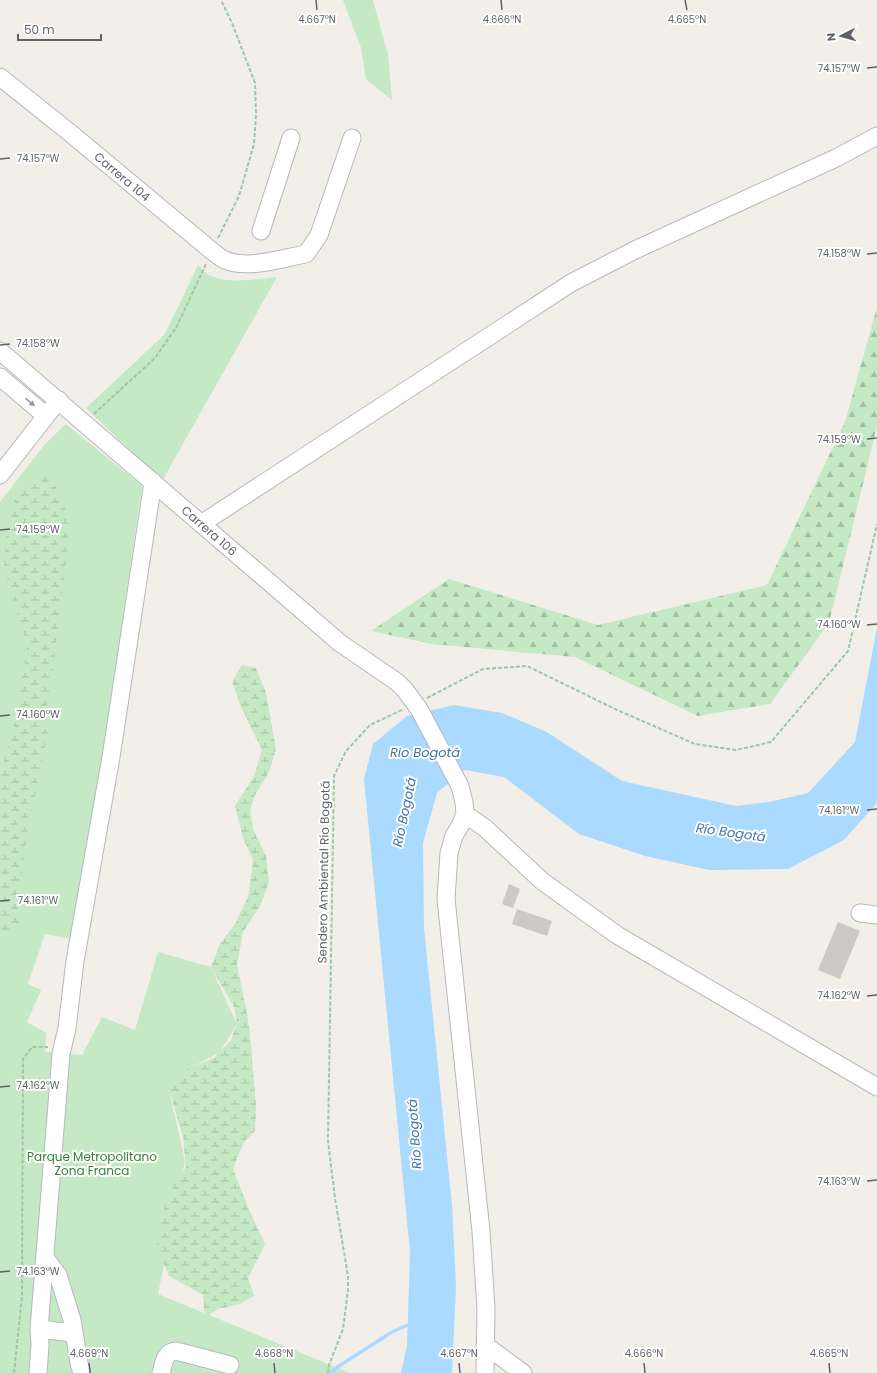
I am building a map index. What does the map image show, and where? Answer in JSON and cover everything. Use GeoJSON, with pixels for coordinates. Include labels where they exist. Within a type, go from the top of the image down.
{"type":"FeatureCollection","features":[{"type":"Feature","properties":{"kind":"street","name":"Carrera 104"},"geometry":{"type":"LineString","coordinates":[[0,77],[69,132],[212,251],[224,260],[236,264],[250,265],[306,254],[319,235],[352,138]]}},
{"type":"Feature","properties":{"kind":"street"},"geometry":{"type":"LineString","coordinates":[[201,524],[571,283],[635,250],[836,158],[877,136]]}},
{"type":"Feature","properties":{"kind":"street"},"geometry":{"type":"LineString","coordinates":[[261,231],[291,138]]}},
{"type":"Feature","properties":{"kind":"street","name":"Carrera 106"},"geometry":{"type":"LineString","coordinates":[[0,351],[59,400],[340,643],[396,682],[417,706],[460,786],[465,814]]}},
{"type":"Feature","properties":{"kind":"street"},"geometry":{"type":"LineString","coordinates":[[0,377],[46,416]]}},
{"type":"Feature","properties":{"kind":"street"},"geometry":{"type":"LineString","coordinates":[[0,475],[59,400]]}},
{"type":"Feature","properties":{"kind":"street"},"geometry":{"type":"LineString","coordinates":[[38,1373],[40,1346],[39,1329],[62,1054],[68,1028],[75,961],[111,757],[153,482]]}},
{"type":"Feature","properties":{"kind":"street"},"geometry":{"type":"LineString","coordinates":[[484,1373],[486,1309],[481,1231],[446,899],[448,853],[454,836],[465,814],[485,828],[542,881],[617,935],[877,1087]]}},
{"type":"Feature","properties":{"kind":"street"},"geometry":{"type":"LineString","coordinates":[[860,913],[877,915]]}},
{"type":"Feature","properties":{"kind":"street"},"geometry":{"type":"LineString","coordinates":[[45,1258],[58,1275],[72,1320],[73,1333],[82,1373]]}},
{"type":"Feature","properties":{"kind":"street"},"geometry":{"type":"LineString","coordinates":[[39,1329],[73,1333]]}},
{"type":"Feature","properties":{"kind":"street"},"geometry":{"type":"LineString","coordinates":[[485,1345],[523,1373]]}},
{"type":"Feature","properties":{"kind":"street"},"geometry":{"type":"LineString","coordinates":[[40,1346],[50,1373]]}},
{"type":"Feature","properties":{"kind":"street"},"geometry":{"type":"LineString","coordinates":[[161,1373],[166,1356],[170,1352],[176,1351],[230,1365]]}},
{"type":"Feature","properties":{"kind":"path"},"geometry":{"type":"LineString","coordinates":[[85,423],[155,358],[177,326],[239,196],[254,144],[256,114],[255,83],[232,23],[221,0]]}},
{"type":"Feature","properties":{"kind":"path","name":"Sendero Ambiental Rio Bogotá"},"geometry":{"type":"LineString","coordinates":[[328,1373],[329,1365],[342,1329],[348,1290],[346,1262],[335,1198],[328,1140],[334,776],[346,751],[370,725],[417,706],[484,669],[527,666],[615,709],[696,744],[736,750],[771,742],[848,651],[877,524]]}},
{"type":"Feature","properties":{"kind":"path"},"geometry":{"type":"LineString","coordinates":[[14,1373],[22,1296],[23,1059],[32,1047],[51,1047]]}},
{"type":"Feature","properties":{"kind":"green space"},"geometry":{"type":"Polygon","coordinates":[[[343,0],[373,0],[388,55],[392,100],[366,79],[361,48],[343,0]]]}},
{"type":"Feature","properties":{"kind":"green space"},"geometry":{"type":"Polygon","coordinates":[[[198,265],[207,274],[223,279],[250,280],[277,277],[162,481],[86,408],[165,334],[198,265]]]}},
{"type":"Feature","properties":{"kind":"green space"},"geometry":{"type":"Polygon","coordinates":[[[877,307],[877,426],[829,623],[770,704],[698,716],[575,657],[432,644],[371,631],[449,579],[598,625],[767,585],[845,422],[877,307]]]}},
{"type":"Feature","properties":{"kind":"green space","name":"Parque Metropolitano Zona Franca"},"geometry":{"type":"Polygon","coordinates":[[[66,424],[142,486],[90,844],[71,939],[45,934],[28,984],[41,990],[27,1022],[46,1033],[45,1052],[82,1055],[102,1017],[135,1030],[158,952],[211,967],[237,1024],[220,1052],[196,1065],[169,1090],[185,1161],[158,1294],[350,1373],[0,1373],[0,502],[45,444],[66,424]]]}},
{"type":"Feature","properties":{"kind":"green space"},"geometry":{"type":"Polygon","coordinates":[[[50,474],[71,522],[50,692],[45,713],[48,732],[27,834],[17,914],[21,929],[0,931],[0,776],[14,726],[27,647],[4,568],[8,515],[20,490],[31,480],[50,474]]]}},
{"type":"Feature","properties":{"kind":"green space"},"geometry":{"type":"Polygon","coordinates":[[[242,665],[256,668],[266,693],[276,749],[269,772],[254,797],[250,812],[253,829],[266,856],[269,882],[260,906],[243,932],[237,965],[250,1034],[256,1106],[255,1131],[244,1142],[233,1169],[249,1210],[265,1244],[248,1278],[254,1296],[240,1304],[218,1309],[207,1316],[204,1311],[203,1295],[169,1276],[157,1247],[159,1222],[172,1188],[186,1167],[183,1137],[169,1090],[183,1071],[214,1058],[231,1040],[237,1024],[234,1007],[211,967],[220,944],[235,924],[248,897],[253,860],[243,838],[235,806],[254,776],[262,750],[241,707],[232,682],[242,665]]]}},
{"type":"Feature","properties":{"kind":"water","name":"Rio Bogotá"},"geometry":{"type":"Polygon","coordinates":[[[877,628],[876,804],[844,840],[788,869],[709,870],[645,856],[579,834],[504,777],[465,770],[437,793],[423,843],[424,928],[452,1205],[456,1286],[452,1373],[401,1373],[407,1345],[410,1252],[364,779],[373,744],[407,716],[454,705],[502,713],[547,732],[622,781],[736,806],[769,802],[808,793],[855,742],[877,628]]]}},
{"type":"Feature","properties":{"kind":"building"},"geometry":{"type":"Polygon","coordinates":[[[509,884],[520,889],[513,908],[502,904],[509,884]]]}},
{"type":"Feature","properties":{"kind":"building"},"geometry":{"type":"Polygon","coordinates":[[[517,909],[552,921],[547,936],[512,924],[517,909]]]}},
{"type":"Feature","properties":{"kind":"building"},"geometry":{"type":"Polygon","coordinates":[[[838,922],[860,931],[840,979],[818,970],[838,922]]]}},
{"type":"Feature","properties":{"kind":"waterway"},"geometry":{"type":"LineString","coordinates":[[331,1373],[336,1368],[392,1332],[410,1324]]}},
{"type":"Feature","properties":{"kind":"water label","name":"Río Bogotá"},"geometry":{"type":"Point","coordinates":[404,812]}},
{"type":"Feature","properties":{"kind":"water label","name":"Río Bogotá"},"geometry":{"type":"Point","coordinates":[731,832]}},
{"type":"Feature","properties":{"kind":"water label","name":"Río Bogotá"},"geometry":{"type":"Point","coordinates":[414,1134]}}]}
